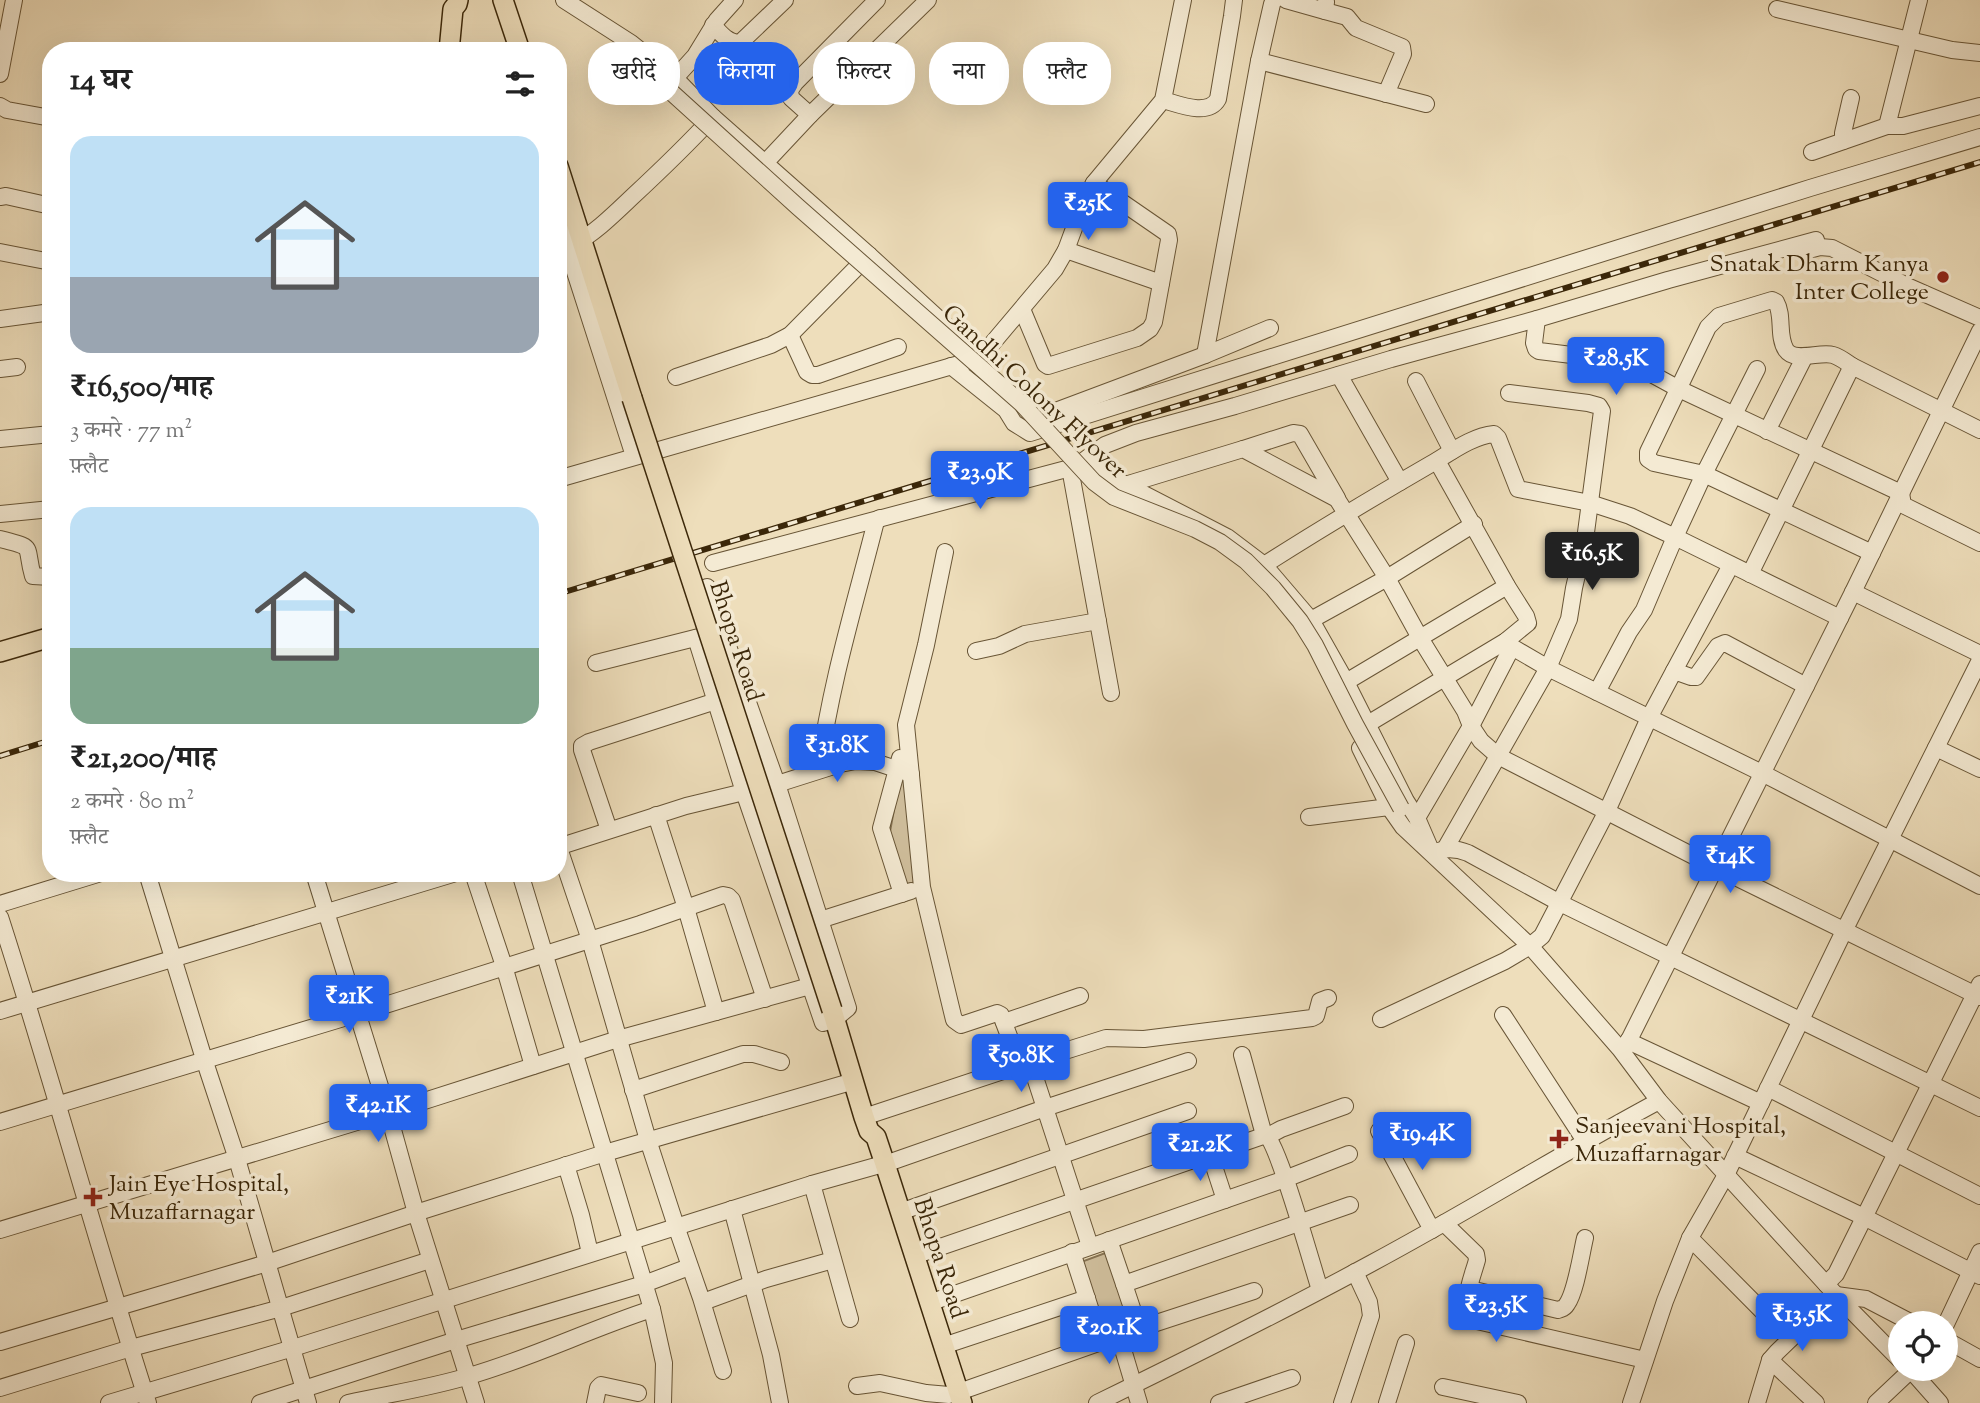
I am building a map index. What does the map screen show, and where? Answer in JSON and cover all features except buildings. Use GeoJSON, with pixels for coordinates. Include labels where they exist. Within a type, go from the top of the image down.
{"type":"FeatureCollection","features":[{"type":"Feature","properties":{"kind":"main road"},"geometry":{"type":"LineString","coordinates":[[503,0],[517,42]]}},
{"type":"Feature","properties":{"kind":"main road"},"geometry":{"type":"LineString","coordinates":[[450,42],[453,9],[458,2]]}},
{"type":"Feature","properties":{"kind":"main road"},"geometry":{"type":"LineString","coordinates":[[458,2],[461,12],[459,42]]}},
{"type":"Feature","properties":{"kind":"main road","name":"Bhopa Road"},"geometry":{"type":"LineString","coordinates":[[567,225],[570,245],[632,398],[834,1014],[867,1124],[876,1137],[880,1165],[956,1398]]}},
{"type":"Feature","properties":{"kind":"main road"},"geometry":{"type":"LineString","coordinates":[[0,652],[42,640]]}},
{"type":"Feature","properties":{"kind":"main road","name":"Bhopa Road"},"geometry":{"type":"LineString","coordinates":[[880,1165],[900,1212],[943,1346],[956,1398]]}},
{"type":"Feature","properties":{"kind":"street"},"geometry":{"type":"LineString","coordinates":[[0,74],[14,0]]}},
{"type":"Feature","properties":{"kind":"street"},"geometry":{"type":"LineString","coordinates":[[680,72],[698,52],[713,25],[735,0]]}},
{"type":"Feature","properties":{"kind":"street"},"geometry":{"type":"LineString","coordinates":[[810,115],[791,98],[790,90],[877,0]]}},
{"type":"Feature","properties":{"kind":"street"},"geometry":{"type":"LineString","coordinates":[[765,163],[810,115],[928,0]]}},
{"type":"Feature","properties":{"kind":"street"},"geometry":{"type":"LineString","coordinates":[[567,476],[980,358],[1055,269],[1066,250],[1094,183],[1163,100],[1183,0]]}},
{"type":"Feature","properties":{"kind":"street"},"geometry":{"type":"LineString","coordinates":[[1163,100],[1199,108],[1215,105],[1234,0]]}},
{"type":"Feature","properties":{"kind":"street"},"geometry":{"type":"LineString","coordinates":[[1205,355],[1259,61],[1274,0]]}},
{"type":"Feature","properties":{"kind":"street"},"geometry":{"type":"LineString","coordinates":[[1286,0],[1325,5],[1347,16],[1356,28],[1402,47],[1403,54],[1385,94]]}},
{"type":"Feature","properties":{"kind":"street"},"geometry":{"type":"LineString","coordinates":[[1887,126],[1919,0]]}},
{"type":"Feature","properties":{"kind":"street"},"geometry":{"type":"LineString","coordinates":[[713,25],[727,38],[736,43],[742,42],[783,1]]}},
{"type":"Feature","properties":{"kind":"street"},"geometry":{"type":"LineString","coordinates":[[568,3],[629,42]]}},
{"type":"Feature","properties":{"kind":"street","name":"Gandhi Colony Flyover"},"geometry":{"type":"LineString","coordinates":[[568,3],[627,52],[1022,404],[1094,482],[1114,497],[1220,542],[1246,561],[1273,588],[1300,621],[1315,645],[1395,808]]}},
{"type":"Feature","properties":{"kind":"street"},"geometry":{"type":"LineString","coordinates":[[1777,9],[1952,50],[1980,53]]}},
{"type":"Feature","properties":{"kind":"street"},"geometry":{"type":"LineString","coordinates":[[1259,61],[1426,104]]}},
{"type":"Feature","properties":{"kind":"street"},"geometry":{"type":"LineString","coordinates":[[680,83],[713,117],[869,255],[1044,416]]}},
{"type":"Feature","properties":{"kind":"street"},"geometry":{"type":"LineString","coordinates":[[1843,141],[1851,98]]}},
{"type":"Feature","properties":{"kind":"street"},"geometry":{"type":"LineString","coordinates":[[0,106],[7,110],[42,116]]}},
{"type":"Feature","properties":{"kind":"street"},"geometry":{"type":"LineString","coordinates":[[1812,152],[1887,126],[1903,126],[1980,106]]}},
{"type":"Feature","properties":{"kind":"street"},"geometry":{"type":"LineString","coordinates":[[634,456],[570,245],[615,213],[713,117]]}},
{"type":"Feature","properties":{"kind":"street"},"geometry":{"type":"LineString","coordinates":[[951,366],[1006,410],[1014,423],[1030,433],[1980,137]]}},
{"type":"Feature","properties":{"kind":"street"},"geometry":{"type":"LineString","coordinates":[[1022,309],[1045,364],[1052,365],[1144,334],[1154,322],[1168,234],[1094,183]]}},
{"type":"Feature","properties":{"kind":"street"},"geometry":{"type":"LineString","coordinates":[[0,197],[42,204]]}},
{"type":"Feature","properties":{"kind":"street"},"geometry":{"type":"LineString","coordinates":[[713,563],[1076,465],[1105,445],[1136,433],[1692,273],[1816,240]]}},
{"type":"Feature","properties":{"kind":"street"},"geometry":{"type":"LineString","coordinates":[[1789,256],[1820,247],[1832,248],[1907,286],[1980,318]]}},
{"type":"Feature","properties":{"kind":"street"},"geometry":{"type":"LineString","coordinates":[[1066,250],[1161,283]]}},
{"type":"Feature","properties":{"kind":"street"},"geometry":{"type":"LineString","coordinates":[[0,252],[42,260]]}},
{"type":"Feature","properties":{"kind":"street"},"geometry":{"type":"LineString","coordinates":[[677,377],[771,345],[790,335],[869,255]]}},
{"type":"Feature","properties":{"kind":"street"},"geometry":{"type":"LineString","coordinates":[[1872,553],[1704,474],[1654,463],[1648,459],[1648,452],[1711,321],[1765,300],[1772,300],[1778,304],[1785,349],[1793,355],[1838,356],[1852,366],[1980,430]]}},
{"type":"Feature","properties":{"kind":"street"},"geometry":{"type":"LineString","coordinates":[[0,318],[42,313]]}},
{"type":"Feature","properties":{"kind":"street"},"geometry":{"type":"LineString","coordinates":[[1537,319],[1534,344],[1539,351],[1629,363],[1901,494]]}},
{"type":"Feature","properties":{"kind":"street"},"geometry":{"type":"LineString","coordinates":[[1014,423],[1044,416],[1270,328]]}},
{"type":"Feature","properties":{"kind":"street"},"geometry":{"type":"LineString","coordinates":[[1626,1047],[1980,331]]}},
{"type":"Feature","properties":{"kind":"street"},"geometry":{"type":"LineString","coordinates":[[790,335],[807,372],[812,375],[898,347]]}},
{"type":"Feature","properties":{"kind":"street"},"geometry":{"type":"LineString","coordinates":[[1767,431],[1805,356]]}},
{"type":"Feature","properties":{"kind":"street"},"geometry":{"type":"LineString","coordinates":[[1750,574],[1852,366]]}},
{"type":"Feature","properties":{"kind":"street"},"geometry":{"type":"LineString","coordinates":[[0,369],[17,367]]}},
{"type":"Feature","properties":{"kind":"street"},"geometry":{"type":"LineString","coordinates":[[1597,692],[1644,610],[1704,474],[1757,369]]}},
{"type":"Feature","properties":{"kind":"street"},"geometry":{"type":"LineString","coordinates":[[1339,375],[1401,482]]}},
{"type":"Feature","properties":{"kind":"street"},"geometry":{"type":"LineString","coordinates":[[1416,381],[1452,451]]}},
{"type":"Feature","properties":{"kind":"street"},"geometry":{"type":"LineString","coordinates":[[1439,851],[1548,668],[1569,620],[1585,540],[1602,411],[1600,407],[1588,403],[1509,393]]}},
{"type":"Feature","properties":{"kind":"street"},"geometry":{"type":"LineString","coordinates":[[1125,485],[1293,433],[1300,434],[1446,678],[1471,726],[1481,741],[1498,756],[1715,867],[1978,992],[1864,1217],[1831,1290],[1770,1360],[1757,1403]]}},
{"type":"Feature","properties":{"kind":"street"},"geometry":{"type":"LineString","coordinates":[[1264,565],[1342,506],[1401,482],[1452,451],[1494,433],[1499,438],[1518,489],[1590,503],[1630,516],[1840,618]]}},
{"type":"Feature","properties":{"kind":"street"},"geometry":{"type":"LineString","coordinates":[[0,439],[42,435]]}},
{"type":"Feature","properties":{"kind":"street"},"geometry":{"type":"LineString","coordinates":[[1243,449],[1342,506]]}},
{"type":"Feature","properties":{"kind":"street"},"geometry":{"type":"LineString","coordinates":[[1417,818],[1471,726],[1509,644],[1528,623],[1437,461]]}},
{"type":"Feature","properties":{"kind":"street"},"geometry":{"type":"LineString","coordinates":[[1076,465],[1125,485],[1227,537],[1264,565],[1311,620],[1346,682],[1406,801],[1439,851]]}},
{"type":"Feature","properties":{"kind":"street"},"geometry":{"type":"LineString","coordinates":[[1076,465],[1111,694]]}},
{"type":"Feature","properties":{"kind":"street"},"geometry":{"type":"LineString","coordinates":[[1901,494],[1903,505],[1980,543]]}},
{"type":"Feature","properties":{"kind":"street"},"geometry":{"type":"LineString","coordinates":[[0,514],[42,510]]}},
{"type":"Feature","properties":{"kind":"street"},"geometry":{"type":"LineString","coordinates":[[819,770],[836,678],[876,521],[880,518]]}},
{"type":"Feature","properties":{"kind":"street"},"geometry":{"type":"LineString","coordinates":[[1311,620],[1387,578],[1474,524]]}},
{"type":"Feature","properties":{"kind":"street"},"geometry":{"type":"LineString","coordinates":[[0,539],[25,545],[29,550],[33,576],[42,578]]}},
{"type":"Feature","properties":{"kind":"street"},"geometry":{"type":"LineString","coordinates":[[946,552],[906,725],[904,771],[922,887],[956,1023],[965,1025],[997,1013],[1000,1015],[1045,1108],[1090,1246]]}},
{"type":"Feature","properties":{"kind":"street"},"geometry":{"type":"LineString","coordinates":[[1381,1019],[1505,961],[1542,936],[1607,811],[1649,719],[1731,565]]}},
{"type":"Feature","properties":{"kind":"street"},"geometry":{"type":"LineString","coordinates":[[1346,682],[1507,586]]}},
{"type":"Feature","properties":{"kind":"street"},"geometry":{"type":"LineString","coordinates":[[696,638],[744,792],[822,1023],[834,1014],[848,1009],[777,784],[707,587]]}},
{"type":"Feature","properties":{"kind":"street"},"geometry":{"type":"LineString","coordinates":[[1853,592],[1980,654]]}},
{"type":"Feature","properties":{"kind":"street"},"geometry":{"type":"LineString","coordinates":[[976,650],[999,646],[1025,634],[1098,621]]}},
{"type":"Feature","properties":{"kind":"street"},"geometry":{"type":"LineString","coordinates":[[596,663],[723,632]]}},
{"type":"Feature","properties":{"kind":"street"},"geometry":{"type":"LineString","coordinates":[[1674,671],[1696,677],[1714,650],[1721,643],[1725,643],[1805,686]]}},
{"type":"Feature","properties":{"kind":"street"},"geometry":{"type":"LineString","coordinates":[[1509,644],[1548,668],[1762,773],[1980,886]]}},
{"type":"Feature","properties":{"kind":"street"},"geometry":{"type":"LineString","coordinates":[[1366,724],[1509,644]]}},
{"type":"Feature","properties":{"kind":"street"},"geometry":{"type":"LineString","coordinates":[[1313,653],[1395,808],[1626,1047],[1659,1101],[1831,1290],[1888,1346]]}},
{"type":"Feature","properties":{"kind":"street"},"geometry":{"type":"LineString","coordinates":[[1631,1403],[1665,1301],[1690,1238],[1726,1175],[1980,660]]}},
{"type":"Feature","properties":{"kind":"street"},"geometry":{"type":"LineString","coordinates":[[608,830],[583,746],[716,701]]}},
{"type":"Feature","properties":{"kind":"street"},"geometry":{"type":"LineString","coordinates":[[1936,748],[1980,769]]}},
{"type":"Feature","properties":{"kind":"street"},"geometry":{"type":"LineString","coordinates":[[567,843],[656,815],[777,784],[840,764],[867,761],[904,771]]}},
{"type":"Feature","properties":{"kind":"street"},"geometry":{"type":"LineString","coordinates":[[902,894],[881,828],[904,771]]}},
{"type":"Feature","properties":{"kind":"street"},"geometry":{"type":"LineString","coordinates":[[1309,817],[1395,808]]}},
{"type":"Feature","properties":{"kind":"street"},"geometry":{"type":"LineString","coordinates":[[656,815],[716,1012]]}},
{"type":"Feature","properties":{"kind":"street"},"geometry":{"type":"LineString","coordinates":[[1439,851],[1468,853],[1670,958],[1980,1108]]}},
{"type":"Feature","properties":{"kind":"street"},"geometry":{"type":"LineString","coordinates":[[567,872],[590,940],[648,1140],[703,1302],[723,1371]]}},
{"type":"Feature","properties":{"kind":"street"},"geometry":{"type":"LineString","coordinates":[[0,904],[72,882]]}},
{"type":"Feature","properties":{"kind":"street"},"geometry":{"type":"LineString","coordinates":[[151,882],[237,1159],[306,1396]]}},
{"type":"Feature","properties":{"kind":"street"},"geometry":{"type":"LineString","coordinates":[[317,882],[476,1403]]}},
{"type":"Feature","properties":{"kind":"street"},"geometry":{"type":"LineString","coordinates":[[0,1011],[425,882]]}},
{"type":"Feature","properties":{"kind":"street"},"geometry":{"type":"LineString","coordinates":[[476,882],[533,1066]]}},
{"type":"Feature","properties":{"kind":"street"},"geometry":{"type":"LineString","coordinates":[[523,882],[652,1309],[664,1363],[663,1403]]}},
{"type":"Feature","properties":{"kind":"street"},"geometry":{"type":"LineString","coordinates":[[820,920],[922,887]]}},
{"type":"Feature","properties":{"kind":"street"},"geometry":{"type":"LineString","coordinates":[[0,1122],[356,1014],[723,895],[730,898],[765,999]]}},
{"type":"Feature","properties":{"kind":"street"},"geometry":{"type":"LineString","coordinates":[[0,918],[146,1398]]}},
{"type":"Feature","properties":{"kind":"street"},"geometry":{"type":"LineString","coordinates":[[0,1230],[237,1159],[618,1039],[810,986]]}},
{"type":"Feature","properties":{"kind":"street"},"geometry":{"type":"LineString","coordinates":[[1004,1023],[1080,996]]}},
{"type":"Feature","properties":{"kind":"street"},"geometry":{"type":"LineString","coordinates":[[867,1124],[1025,1063],[1106,1038],[1144,1039],[1312,1018],[1317,1016],[1320,1000],[1328,998]]}},
{"type":"Feature","properties":{"kind":"street"},"geometry":{"type":"LineString","coordinates":[[1503,1015],[1584,1141]]}},
{"type":"Feature","properties":{"kind":"street"},"geometry":{"type":"LineString","coordinates":[[1626,1047],[1701,1077],[1764,1096],[1896,1154],[1980,1196]]}},
{"type":"Feature","properties":{"kind":"street"},"geometry":{"type":"LineString","coordinates":[[633,1090],[743,1054],[754,1054],[781,1062]]}},
{"type":"Feature","properties":{"kind":"street"},"geometry":{"type":"LineString","coordinates":[[1242,1055],[1266,1136],[1285,1179],[1320,1290]]}},
{"type":"Feature","properties":{"kind":"street"},"geometry":{"type":"LineString","coordinates":[[109,1403],[146,1398],[590,1253],[880,1165],[1188,1061]]}},
{"type":"Feature","properties":{"kind":"street"},"geometry":{"type":"LineString","coordinates":[[0,1342],[267,1263],[605,1153],[854,1081]]}},
{"type":"Feature","properties":{"kind":"street"},"geometry":{"type":"LineString","coordinates":[[1097,1403],[1355,1272],[1659,1101]]}},
{"type":"Feature","properties":{"kind":"street"},"geometry":{"type":"LineString","coordinates":[[914,1256],[1266,1136],[1345,1106]]}},
{"type":"Feature","properties":{"kind":"street"},"geometry":{"type":"LineString","coordinates":[[900,1212],[1188,1111]]}},
{"type":"Feature","properties":{"kind":"street"},"geometry":{"type":"LineString","coordinates":[[1380,1131],[1438,1227],[1476,1254],[1467,1308],[1471,1316],[1477,1321],[1645,1360]]}},
{"type":"Feature","properties":{"kind":"street"},"geometry":{"type":"LineString","coordinates":[[1210,1154],[1225,1200]]}},
{"type":"Feature","properties":{"kind":"street"},"geometry":{"type":"LineString","coordinates":[[929,1303],[1285,1179],[1349,1154]]}},
{"type":"Feature","properties":{"kind":"street"},"geometry":{"type":"LineString","coordinates":[[1735,1156],[1975,1273]]}},
{"type":"Feature","properties":{"kind":"street"},"geometry":{"type":"LineString","coordinates":[[566,1165],[590,1253]]}},
{"type":"Feature","properties":{"kind":"street"},"geometry":{"type":"LineString","coordinates":[[812,1184],[850,1320]]}},
{"type":"Feature","properties":{"kind":"street"},"geometry":{"type":"LineString","coordinates":[[1124,1284],[1350,1205]]}},
{"type":"Feature","properties":{"kind":"street"},"geometry":{"type":"LineString","coordinates":[[732,1209],[774,1366],[780,1403]]}},
{"type":"Feature","properties":{"kind":"street"},"geometry":{"type":"LineString","coordinates":[[1469,1289],[1558,1310],[1563,1308],[1573,1288],[1585,1238]]}},
{"type":"Feature","properties":{"kind":"street"},"geometry":{"type":"LineString","coordinates":[[1690,1238],[1790,1339]]}},
{"type":"Feature","properties":{"kind":"street"},"geometry":{"type":"LineString","coordinates":[[1109,1240],[1139,1329]]}},
{"type":"Feature","properties":{"kind":"street"},"geometry":{"type":"LineString","coordinates":[[1072,1252],[1101,1342]]}},
{"type":"Feature","properties":{"kind":"street"},"geometry":{"type":"LineString","coordinates":[[1953,1311],[1975,1273],[1980,1252]]}},
{"type":"Feature","properties":{"kind":"street"},"geometry":{"type":"LineString","coordinates":[[0,1388],[131,1348],[281,1308],[430,1259]]}},
{"type":"Feature","properties":{"kind":"street"},"geometry":{"type":"LineString","coordinates":[[703,1302],[833,1260]]}},
{"type":"Feature","properties":{"kind":"street"},"geometry":{"type":"LineString","coordinates":[[260,1403],[306,1396],[456,1340],[644,1284],[690,1267]]}},
{"type":"Feature","properties":{"kind":"street"},"geometry":{"type":"LineString","coordinates":[[1342,1403],[1371,1316],[1369,1302],[1355,1272]]}},
{"type":"Feature","properties":{"kind":"street"},"geometry":{"type":"LineString","coordinates":[[1831,1290],[1866,1300],[1888,1311]]}},
{"type":"Feature","properties":{"kind":"street"},"geometry":{"type":"LineString","coordinates":[[857,1386],[886,1384],[956,1398],[1101,1342],[1254,1292]]}},
{"type":"Feature","properties":{"kind":"street"},"geometry":{"type":"LineString","coordinates":[[943,1346],[1087,1298]]}},
{"type":"Feature","properties":{"kind":"street"},"geometry":{"type":"LineString","coordinates":[[348,1403],[467,1377],[652,1309]]}},
{"type":"Feature","properties":{"kind":"street"},"geometry":{"type":"LineString","coordinates":[[1119,1336],[1139,1403]]}},
{"type":"Feature","properties":{"kind":"street"},"geometry":{"type":"LineString","coordinates":[[1387,1403],[1406,1343]]}},
{"type":"Feature","properties":{"kind":"street"},"geometry":{"type":"LineString","coordinates":[[1958,1347],[1980,1359]]}},
{"type":"Feature","properties":{"kind":"street"},"geometry":{"type":"LineString","coordinates":[[1770,1360],[1816,1403]]}},
{"type":"Feature","properties":{"kind":"street"},"geometry":{"type":"LineString","coordinates":[[1219,1403],[1292,1378]]}},
{"type":"Feature","properties":{"kind":"street"},"geometry":{"type":"LineString","coordinates":[[1876,1403],[1899,1381]]}},
{"type":"Feature","properties":{"kind":"street"},"geometry":{"type":"LineString","coordinates":[[1922,1381],[1940,1403]]}},
{"type":"Feature","properties":{"kind":"street"},"geometry":{"type":"LineString","coordinates":[[595,1403],[601,1385],[638,1393]]}},
{"type":"Feature","properties":{"kind":"street"},"geometry":{"type":"LineString","coordinates":[[1443,1387],[1518,1403]]}},
{"type":"Feature","properties":{"kind":"shaded area"},"geometry":{"type":"Polygon","coordinates":[[[908,781],[919,881],[905,885],[889,837],[899,782],[908,781]]]}},
{"type":"Feature","properties":{"kind":"shaded area"},"geometry":{"type":"Polygon","coordinates":[[[1108,1252],[1131,1322],[1103,1333],[1081,1262],[1108,1252]]]}},
{"type":"Feature","properties":{"kind":"railway"},"geometry":{"type":"LineString","coordinates":[[567,591],[1980,162]]}},
{"type":"Feature","properties":{"kind":"railway"},"geometry":{"type":"LineString","coordinates":[[0,756],[42,743]]}},
{"type":"Feature","properties":{"kind":"place","name":"Snatak Dharm Kanya Inter College"},"geometry":{"type":"Point","coordinates":[1943,277]}},
{"type":"Feature","properties":{"kind":"place","name":"Sanjeevani Hospital, Muzaffarnagar"},"geometry":{"type":"Point","coordinates":[1559,1139]}},
{"type":"Feature","properties":{"kind":"place","name":"Jain Eye Hospital, Muzaffarnagar"},"geometry":{"type":"Point","coordinates":[93,1197]}}]}
